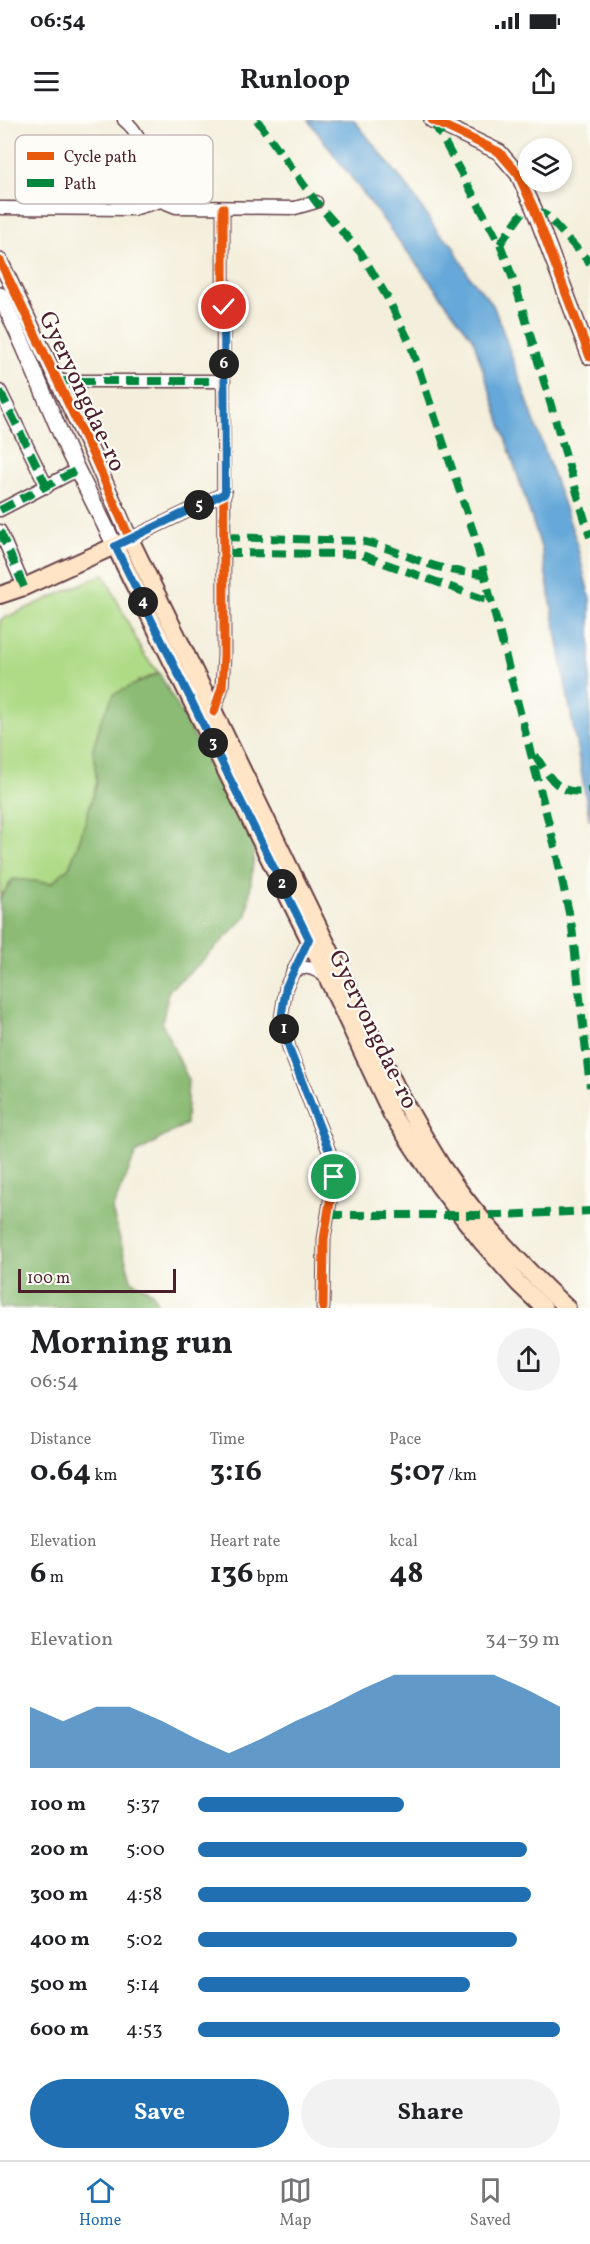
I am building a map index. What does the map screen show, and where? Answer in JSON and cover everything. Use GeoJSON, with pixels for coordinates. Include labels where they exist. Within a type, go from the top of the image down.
{"type":"FeatureCollection","features":[{"type":"Feature","properties":{"kind":"main road"},"geometry":{"type":"LineString","coordinates":[[0,595],[24,587],[122,542]]}},
{"type":"Feature","properties":{"kind":"main road","name":"Gyeryongdae-ro"},"geometry":{"type":"LineString","coordinates":[[122,542],[214,712],[401,1097],[443,1168],[490,1230],[530,1274],[567,1308]]}},
{"type":"Feature","properties":{"kind":"main road","name":"Gyeryongdae-ro"},"geometry":{"type":"LineString","coordinates":[[122,542],[392,1115],[439,1186],[488,1249],[544,1308]]}},
{"type":"Feature","properties":{"kind":"street"},"geometry":{"type":"LineString","coordinates":[[124,120],[132,126],[136,135]]}},
{"type":"Feature","properties":{"kind":"street"},"geometry":{"type":"LineString","coordinates":[[432,120],[499,152],[518,174],[534,209],[590,357]]}},
{"type":"Feature","properties":{"kind":"street"},"geometry":{"type":"LineString","coordinates":[[168,204],[176,207],[295,208],[316,202]]}},
{"type":"Feature","properties":{"kind":"street"},"geometry":{"type":"LineString","coordinates":[[0,208],[133,209],[150,204]]}},
{"type":"Feature","properties":{"kind":"street"},"geometry":{"type":"LineString","coordinates":[[214,712],[222,687],[224,656],[223,208]]}},
{"type":"Feature","properties":{"kind":"street","name":"Gyeryongdae-ro"},"geometry":{"type":"LineString","coordinates":[[0,261],[57,381],[122,542]]}},
{"type":"Feature","properties":{"kind":"street","name":"Gyeryongdae-ro"},"geometry":{"type":"LineString","coordinates":[[0,295],[77,470],[122,542]]}},
{"type":"Feature","properties":{"kind":"street"},"geometry":{"type":"LineString","coordinates":[[0,318],[24,346]]}},
{"type":"Feature","properties":{"kind":"street"},"geometry":{"type":"LineString","coordinates":[[57,381],[224,381]]}},
{"type":"Feature","properties":{"kind":"street"},"geometry":{"type":"LineString","coordinates":[[0,391],[47,487]]}},
{"type":"Feature","properties":{"kind":"street"},"geometry":{"type":"LineString","coordinates":[[0,510],[77,470]]}},
{"type":"Feature","properties":{"kind":"street"},"geometry":{"type":"LineString","coordinates":[[122,542],[225,493]]}},
{"type":"Feature","properties":{"kind":"street"},"geometry":{"type":"LineString","coordinates":[[0,531],[24,587]]}},
{"type":"Feature","properties":{"kind":"street"},"geometry":{"type":"LineString","coordinates":[[309,939],[286,987],[281,1019],[290,1051],[329,1151],[334,1177],[324,1239],[323,1308]]}},
{"type":"Feature","properties":{"kind":"street"},"geometry":{"type":"LineString","coordinates":[[293,971],[311,967],[325,976]]}},
{"type":"Feature","properties":{"kind":"green space"},"geometry":{"type":"Polygon","coordinates":[[[104,574],[144,655],[159,673],[138,681],[93,748],[97,782],[69,867],[53,883],[13,879],[0,898],[0,620],[104,574]]]}},
{"type":"Feature","properties":{"kind":"green space"},"geometry":{"type":"Polygon","coordinates":[[[159,673],[255,846],[247,916],[169,990],[162,1023],[188,1079],[186,1124],[136,1153],[112,1210],[131,1280],[153,1293],[159,1308],[0,1308],[0,898],[13,879],[52,883],[69,867],[97,783],[93,748],[101,720],[114,694],[159,673]]]}},
{"type":"Feature","properties":{"kind":"water"},"geometry":{"type":"Polygon","coordinates":[[[308,120],[354,120],[410,190],[439,234],[452,244],[469,276],[493,305],[575,537],[590,599],[590,821],[541,547],[473,339],[308,120]]]}},
{"type":"Feature","properties":{"kind":"marked path"},"geometry":{"type":"LineString","coordinates":[[257,120],[316,202],[361,253],[410,343],[474,534],[555,847],[572,927],[590,1087]]}},
{"type":"Feature","properties":{"kind":"marked path"},"geometry":{"type":"LineString","coordinates":[[434,123],[500,244],[516,287],[590,537]]}},
{"type":"Feature","properties":{"kind":"marked path"},"geometry":{"type":"LineString","coordinates":[[500,244],[530,202]]}},
{"type":"Feature","properties":{"kind":"marked path"},"geometry":{"type":"LineString","coordinates":[[534,209],[547,216],[590,263]]}},
{"type":"Feature","properties":{"kind":"marked path"},"geometry":{"type":"LineString","coordinates":[[56,381],[224,381]]}},
{"type":"Feature","properties":{"kind":"marked path"},"geometry":{"type":"LineString","coordinates":[[0,391],[47,487]]}},
{"type":"Feature","properties":{"kind":"marked path"},"geometry":{"type":"LineString","coordinates":[[0,510],[77,470]]}},
{"type":"Feature","properties":{"kind":"marked path"},"geometry":{"type":"LineString","coordinates":[[0,531],[24,587]]}},
{"type":"Feature","properties":{"kind":"marked path"},"geometry":{"type":"LineString","coordinates":[[225,537],[360,541],[381,546],[442,568],[485,574]]}},
{"type":"Feature","properties":{"kind":"marked path"},"geometry":{"type":"LineString","coordinates":[[225,553],[359,554],[492,602]]}},
{"type":"Feature","properties":{"kind":"marked path"},"geometry":{"type":"LineString","coordinates":[[535,755],[551,778],[563,788],[570,791],[590,790]]}},
{"type":"Feature","properties":{"kind":"marked path"},"geometry":{"type":"LineString","coordinates":[[328,1215],[500,1215],[590,1211]]}},
{"type":"Feature","properties":{"kind":"cycle path"},"geometry":{"type":"LineString","coordinates":[[432,120],[499,152],[518,174],[534,209],[590,357]]}},
{"type":"Feature","properties":{"kind":"cycle path"},"geometry":{"type":"LineString","coordinates":[[214,712],[222,687],[224,656],[223,208]]}},
{"type":"Feature","properties":{"kind":"cycle path"},"geometry":{"type":"LineString","coordinates":[[0,261],[94,457],[130,539],[225,493]]}},
{"type":"Feature","properties":{"kind":"cycle path"},"geometry":{"type":"LineString","coordinates":[[309,939],[286,987],[281,1019],[290,1051],[329,1151],[334,1177],[324,1239],[323,1308]]}},
{"type":"Feature","properties":{"kind":"route"},"geometry":{"type":"LineString","coordinates":[[224,307],[225,493],[115,546],[309,939],[286,987],[281,1019],[290,1051],[308,1092],[329,1151],[334,1177]]}}]}
